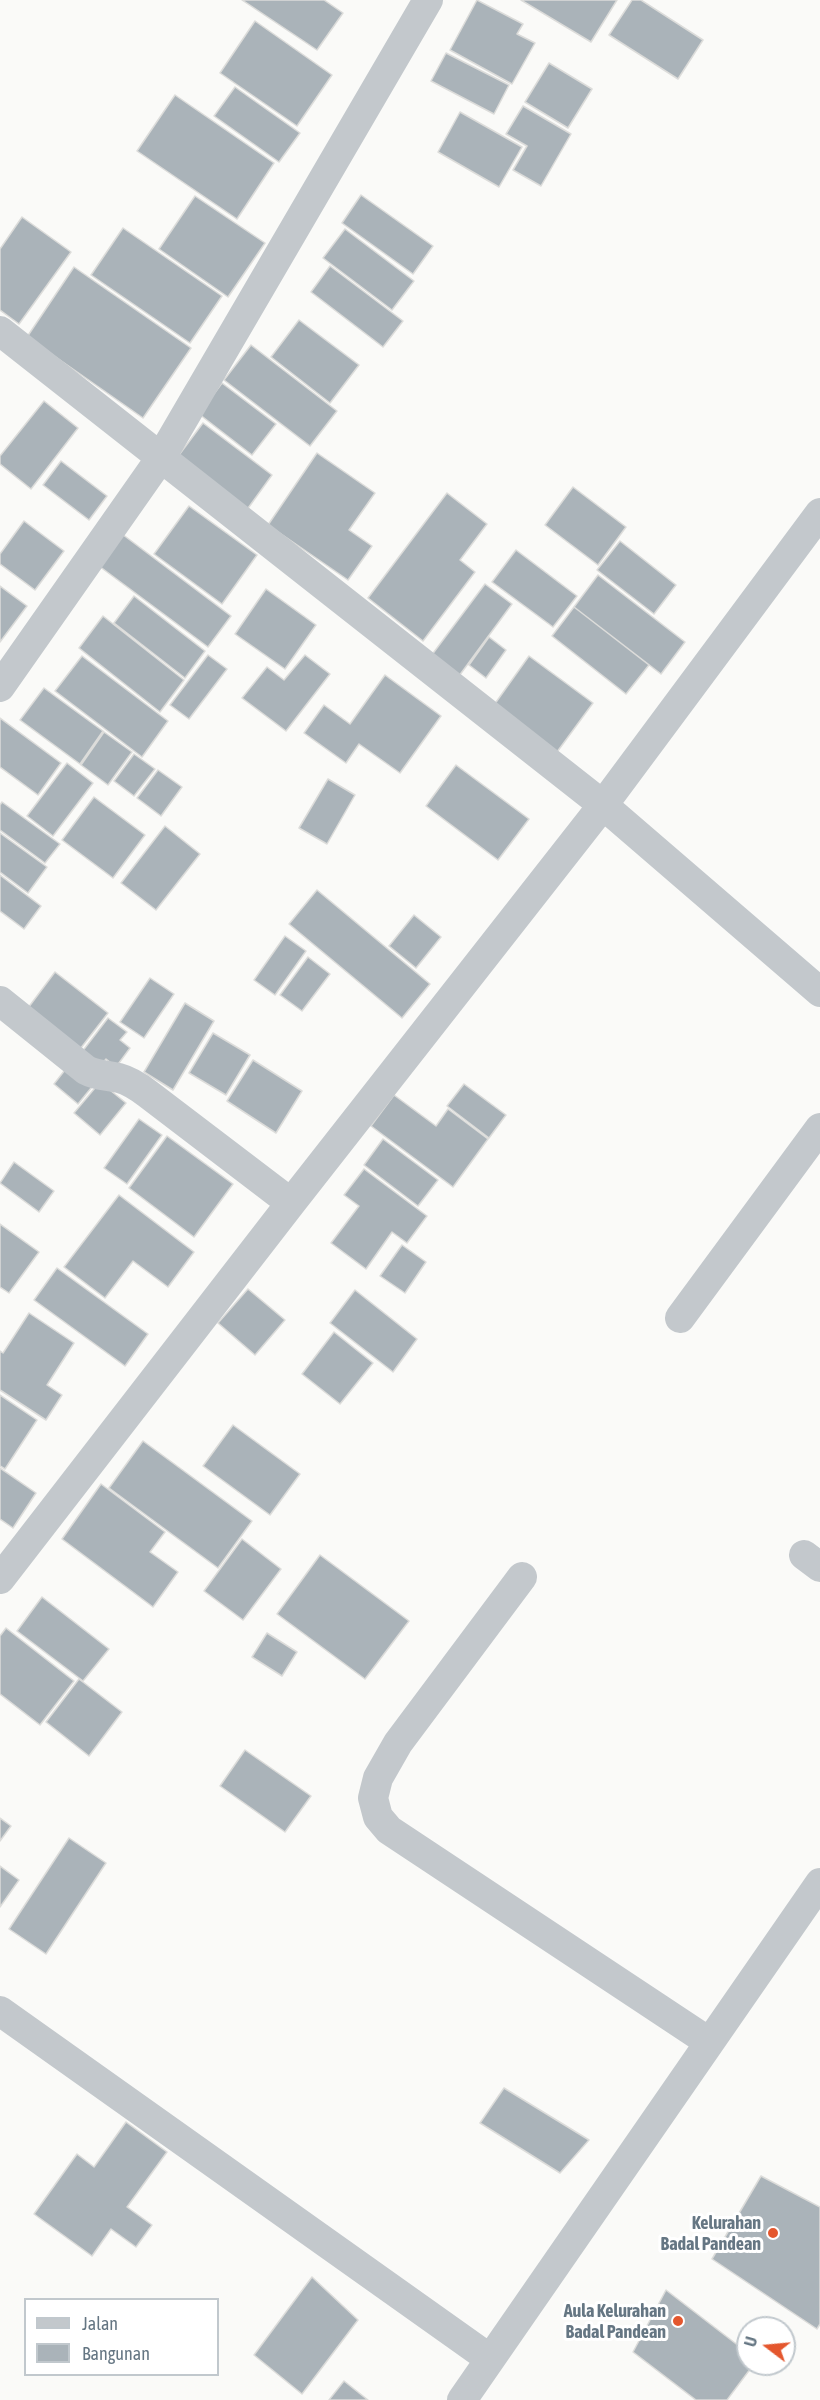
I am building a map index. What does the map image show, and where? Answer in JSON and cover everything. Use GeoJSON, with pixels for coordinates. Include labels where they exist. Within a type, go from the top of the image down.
{"type":"FeatureCollection","features":[{"type":"Feature","properties":{"kind":"street"},"geometry":{"type":"LineString","coordinates":[[0,687],[160,459],[428,0]]}},
{"type":"Feature","properties":{"kind":"street"},"geometry":{"type":"LineString","coordinates":[[0,331],[603,805],[820,992]]}},
{"type":"Feature","properties":{"kind":"street"},"geometry":{"type":"LineString","coordinates":[[0,1579],[603,805],[820,513]]}},
{"type":"Feature","properties":{"kind":"street"},"geometry":{"type":"LineString","coordinates":[[0,1001],[86,1070],[129,1081],[148,1094],[291,1203]]}},
{"type":"Feature","properties":{"kind":"street"},"geometry":{"type":"LineString","coordinates":[[680,1318],[820,1128]]}},
{"type":"Feature","properties":{"kind":"street"},"geometry":{"type":"LineString","coordinates":[[522,1577],[398,1743],[378,1778],[373,1798],[378,1817],[389,1830],[709,2042]]}},
{"type":"Feature","properties":{"kind":"street"},"geometry":{"type":"LineString","coordinates":[[462,2400],[820,1883]]}},
{"type":"Feature","properties":{"kind":"street"},"geometry":{"type":"LineString","coordinates":[[0,2012],[490,2359]]}},
{"type":"Feature","properties":{"kind":"building"},"geometry":{"type":"Polygon","coordinates":[[[242,0],[324,0],[343,13],[317,50],[242,0]]]}},
{"type":"Feature","properties":{"kind":"building"},"geometry":{"type":"Polygon","coordinates":[[[477,0],[523,24],[517,34],[535,43],[512,84],[450,50],[477,0]]]}},
{"type":"Feature","properties":{"kind":"building"},"geometry":{"type":"Polygon","coordinates":[[[521,0],[617,0],[591,42],[521,0]]]}},
{"type":"Feature","properties":{"kind":"building"},"geometry":{"type":"Polygon","coordinates":[[[632,0],[641,0],[703,40],[678,79],[609,35],[632,0]]]}},
{"type":"Feature","properties":{"kind":"building"},"geometry":{"type":"Polygon","coordinates":[[[255,21],[332,75],[297,126],[220,73],[255,21]]]}},
{"type":"Feature","properties":{"kind":"building"},"geometry":{"type":"Polygon","coordinates":[[[446,53],[509,85],[494,114],[431,81],[446,53]]]}},
{"type":"Feature","properties":{"kind":"building"},"geometry":{"type":"Polygon","coordinates":[[[549,63],[592,89],[568,128],[525,102],[549,63]]]}},
{"type":"Feature","properties":{"kind":"building"},"geometry":{"type":"Polygon","coordinates":[[[235,87],[300,133],[279,162],[214,116],[235,87]]]}},
{"type":"Feature","properties":{"kind":"building"},"geometry":{"type":"Polygon","coordinates":[[[175,95],[274,163],[237,219],[137,151],[175,95]]]}},
{"type":"Feature","properties":{"kind":"building"},"geometry":{"type":"Polygon","coordinates":[[[523,106],[571,134],[541,186],[513,170],[527,146],[506,134],[523,106]]]}},
{"type":"Feature","properties":{"kind":"building"},"geometry":{"type":"Polygon","coordinates":[[[460,112],[522,147],[499,187],[438,152],[460,112]]]}},
{"type":"Feature","properties":{"kind":"building"},"geometry":{"type":"Polygon","coordinates":[[[361,195],[433,246],[413,274],[342,223],[361,195]]]}},
{"type":"Feature","properties":{"kind":"building"},"geometry":{"type":"Polygon","coordinates":[[[195,196],[265,243],[228,297],[159,249],[195,196]]]}},
{"type":"Feature","properties":{"kind":"building"},"geometry":{"type":"Polygon","coordinates":[[[22,217],[71,252],[19,324],[0,310],[0,249],[22,217]]]}},
{"type":"Feature","properties":{"kind":"building"},"geometry":{"type":"Polygon","coordinates":[[[123,228],[222,296],[190,343],[91,275],[123,228]]]}},
{"type":"Feature","properties":{"kind":"building"},"geometry":{"type":"Polygon","coordinates":[[[345,229],[414,281],[392,310],[323,258],[345,229]]]}},
{"type":"Feature","properties":{"kind":"building"},"geometry":{"type":"Polygon","coordinates":[[[330,266],[403,321],[383,347],[311,292],[330,266]]]}},
{"type":"Feature","properties":{"kind":"building"},"geometry":{"type":"Polygon","coordinates":[[[74,267],[191,348],[143,418],[27,337],[74,267]]]}},
{"type":"Feature","properties":{"kind":"building"},"geometry":{"type":"Polygon","coordinates":[[[299,320],[359,365],[330,403],[271,357],[299,320]]]}},
{"type":"Feature","properties":{"kind":"building"},"geometry":{"type":"Polygon","coordinates":[[[251,345],[337,411],[310,446],[224,380],[251,345]]]}},
{"type":"Feature","properties":{"kind":"building"},"geometry":{"type":"Polygon","coordinates":[[[222,383],[276,424],[252,455],[199,414],[222,383]]]}},
{"type":"Feature","properties":{"kind":"building"},"geometry":{"type":"Polygon","coordinates":[[[44,401],[78,428],[31,489],[0,464],[0,456],[44,401]]]}},
{"type":"Feature","properties":{"kind":"building"},"geometry":{"type":"Polygon","coordinates":[[[203,423],[272,475],[246,511],[176,459],[203,423]]]}},
{"type":"Feature","properties":{"kind":"building"},"geometry":{"type":"Polygon","coordinates":[[[317,453],[375,493],[349,530],[372,546],[348,580],[268,525],[317,453]]]}},
{"type":"Feature","properties":{"kind":"building"},"geometry":{"type":"Polygon","coordinates":[[[61,461],[107,496],[89,520],[43,485],[61,461]]]}},
{"type":"Feature","properties":{"kind":"building"},"geometry":{"type":"Polygon","coordinates":[[[573,487],[626,527],[598,565],[545,525],[573,487]]]}},
{"type":"Feature","properties":{"kind":"building"},"geometry":{"type":"Polygon","coordinates":[[[447,493],[487,524],[460,560],[475,572],[423,641],[368,598],[447,493]]]}},
{"type":"Feature","properties":{"kind":"building"},"geometry":{"type":"Polygon","coordinates":[[[189,506],[257,555],[222,604],[154,554],[189,506]]]}},
{"type":"Feature","properties":{"kind":"building"},"geometry":{"type":"Polygon","coordinates":[[[24,521],[64,551],[35,590],[0,564],[0,554],[24,521]]]}},
{"type":"Feature","properties":{"kind":"building"},"geometry":{"type":"Polygon","coordinates":[[[122,534],[231,616],[208,647],[99,566],[122,534]]]}},
{"type":"Feature","properties":{"kind":"building"},"geometry":{"type":"Polygon","coordinates":[[[620,541],[676,585],[654,614],[597,570],[620,541]]]}},
{"type":"Feature","properties":{"kind":"building"},"geometry":{"type":"Polygon","coordinates":[[[516,550],[577,596],[553,627],[492,582],[516,550]]]}},
{"type":"Feature","properties":{"kind":"building"},"geometry":{"type":"Polygon","coordinates":[[[598,575],[685,642],[661,674],[574,607],[598,575]]]}},
{"type":"Feature","properties":{"kind":"building"},"geometry":{"type":"Polygon","coordinates":[[[485,584],[512,604],[459,676],[431,656],[485,584]]]}},
{"type":"Feature","properties":{"kind":"building"},"geometry":{"type":"Polygon","coordinates":[[[0,586],[27,606],[0,642],[0,586]]]}},
{"type":"Feature","properties":{"kind":"building"},"geometry":{"type":"Polygon","coordinates":[[[266,589],[316,625],[285,669],[235,634],[266,589]]]}},
{"type":"Feature","properties":{"kind":"building"},"geometry":{"type":"Polygon","coordinates":[[[134,596],[205,651],[185,678],[114,623],[134,596]]]}},
{"type":"Feature","properties":{"kind":"building"},"geometry":{"type":"Polygon","coordinates":[[[574,607],[649,665],[626,694],[552,636],[574,607]]]}},
{"type":"Feature","properties":{"kind":"building"},"geometry":{"type":"Polygon","coordinates":[[[103,616],[184,680],[160,712],[79,648],[103,616]]]}},
{"type":"Feature","properties":{"kind":"building"},"geometry":{"type":"Polygon","coordinates":[[[489,637],[506,650],[486,678],[469,665],[489,637]]]}},
{"type":"Feature","properties":{"kind":"building"},"geometry":{"type":"Polygon","coordinates":[[[208,655],[227,669],[189,719],[170,705],[208,655]]]}},
{"type":"Feature","properties":{"kind":"building"},"geometry":{"type":"Polygon","coordinates":[[[305,655],[330,674],[286,731],[242,698],[267,667],[284,680],[305,655]]]}},
{"type":"Feature","properties":{"kind":"building"},"geometry":{"type":"Polygon","coordinates":[[[82,656],[168,721],[142,757],[55,691],[82,656]]]}},
{"type":"Feature","properties":{"kind":"building"},"geometry":{"type":"Polygon","coordinates":[[[529,656],[593,703],[557,752],[494,705],[529,656]]]}},
{"type":"Feature","properties":{"kind":"building"},"geometry":{"type":"Polygon","coordinates":[[[385,675],[441,716],[400,773],[359,744],[346,763],[304,733],[324,705],[350,724],[385,675]]]}},
{"type":"Feature","properties":{"kind":"building"},"geometry":{"type":"Polygon","coordinates":[[[44,688],[103,731],[80,764],[20,720],[44,688]]]}},
{"type":"Feature","properties":{"kind":"building"},"geometry":{"type":"Polygon","coordinates":[[[0,718],[61,763],[38,795],[0,767],[0,718]]]}},
{"type":"Feature","properties":{"kind":"building"},"geometry":{"type":"Polygon","coordinates":[[[104,732],[132,752],[108,785],[81,765],[104,732]]]}},
{"type":"Feature","properties":{"kind":"building"},"geometry":{"type":"Polygon","coordinates":[[[134,754],[155,769],[134,796],[114,781],[134,754]]]}},
{"type":"Feature","properties":{"kind":"building"},"geometry":{"type":"Polygon","coordinates":[[[67,763],[93,783],[53,836],[27,816],[67,763]]]}},
{"type":"Feature","properties":{"kind":"building"},"geometry":{"type":"Polygon","coordinates":[[[456,765],[529,819],[498,860],[426,806],[456,765]]]}},
{"type":"Feature","properties":{"kind":"building"},"geometry":{"type":"Polygon","coordinates":[[[158,770],[182,787],[161,816],[137,798],[158,770]]]}},
{"type":"Feature","properties":{"kind":"building"},"geometry":{"type":"Polygon","coordinates":[[[328,779],[355,795],[327,844],[299,828],[328,779]]]}},
{"type":"Feature","properties":{"kind":"building"},"geometry":{"type":"Polygon","coordinates":[[[94,797],[145,835],[113,878],[62,840],[94,797]]]}},
{"type":"Feature","properties":{"kind":"building"},"geometry":{"type":"Polygon","coordinates":[[[2,802],[60,844],[45,863],[0,830],[2,802]]]}},
{"type":"Feature","properties":{"kind":"building"},"geometry":{"type":"Polygon","coordinates":[[[165,826],[200,854],[156,910],[121,883],[165,826]]]}},
{"type":"Feature","properties":{"kind":"building"},"geometry":{"type":"Polygon","coordinates":[[[0,833],[47,867],[28,893],[0,872],[0,833]]]}},
{"type":"Feature","properties":{"kind":"building"},"geometry":{"type":"Polygon","coordinates":[[[0,875],[41,906],[24,929],[0,911],[0,875]]]}},
{"type":"Feature","properties":{"kind":"building"},"geometry":{"type":"Polygon","coordinates":[[[317,890],[430,984],[402,1018],[289,924],[317,890]]]}},
{"type":"Feature","properties":{"kind":"building"},"geometry":{"type":"Polygon","coordinates":[[[414,915],[441,937],[416,968],[389,946],[414,915]]]}},
{"type":"Feature","properties":{"kind":"building"},"geometry":{"type":"Polygon","coordinates":[[[285,936],[306,951],[275,995],[254,980],[285,936]]]}},
{"type":"Feature","properties":{"kind":"building"},"geometry":{"type":"Polygon","coordinates":[[[308,957],[330,974],[302,1011],[280,995],[308,957]]]}},
{"type":"Feature","properties":{"kind":"building"},"geometry":{"type":"Polygon","coordinates":[[[55,972],[108,1013],[77,1053],[25,1012],[55,972]]]}},
{"type":"Feature","properties":{"kind":"building"},"geometry":{"type":"Polygon","coordinates":[[[150,978],[174,994],[144,1038],[120,1022],[150,978]]]}},
{"type":"Feature","properties":{"kind":"building"},"geometry":{"type":"Polygon","coordinates":[[[185,1003],[214,1021],[173,1090],[144,1072],[185,1003]]]}},
{"type":"Feature","properties":{"kind":"building"},"geometry":{"type":"Polygon","coordinates":[[[108,1018],[127,1032],[120,1040],[130,1048],[116,1067],[106,1059],[96,1072],[78,1057],[108,1018]]]}},
{"type":"Feature","properties":{"kind":"building"},"geometry":{"type":"Polygon","coordinates":[[[213,1033],[250,1055],[226,1095],[189,1073],[213,1033]]]}},
{"type":"Feature","properties":{"kind":"building"},"geometry":{"type":"Polygon","coordinates":[[[253,1060],[302,1091],[276,1133],[227,1101],[253,1060]]]}},
{"type":"Feature","properties":{"kind":"building"},"geometry":{"type":"Polygon","coordinates":[[[72,1061],[96,1082],[78,1104],[54,1084],[72,1061]]]}},
{"type":"Feature","properties":{"kind":"building"},"geometry":{"type":"Polygon","coordinates":[[[100,1082],[126,1103],[100,1135],[74,1113],[100,1082]]]}},
{"type":"Feature","properties":{"kind":"building"},"geometry":{"type":"Polygon","coordinates":[[[464,1084],[506,1115],[489,1138],[447,1106],[464,1084]]]}},
{"type":"Feature","properties":{"kind":"building"},"geometry":{"type":"Polygon","coordinates":[[[394,1095],[436,1126],[448,1109],[488,1139],[453,1187],[371,1126],[394,1095]]]}},
{"type":"Feature","properties":{"kind":"building"},"geometry":{"type":"Polygon","coordinates":[[[139,1119],[162,1135],[127,1184],[104,1168],[139,1119]]]}},
{"type":"Feature","properties":{"kind":"building"},"geometry":{"type":"Polygon","coordinates":[[[167,1136],[233,1184],[194,1237],[129,1188],[167,1136]]]}},
{"type":"Feature","properties":{"kind":"building"},"geometry":{"type":"Polygon","coordinates":[[[383,1139],[438,1180],[418,1206],[364,1165],[383,1139]]]}},
{"type":"Feature","properties":{"kind":"building"},"geometry":{"type":"Polygon","coordinates":[[[14,1162],[54,1191],[39,1212],[0,1183],[14,1162]]]}},
{"type":"Feature","properties":{"kind":"building"},"geometry":{"type":"Polygon","coordinates":[[[364,1169],[427,1216],[407,1243],[392,1232],[366,1269],[331,1243],[359,1206],[344,1195],[364,1169]]]}},
{"type":"Feature","properties":{"kind":"building"},"geometry":{"type":"Polygon","coordinates":[[[119,1195],[194,1252],[168,1287],[133,1261],[105,1298],[64,1267],[119,1195]]]}},
{"type":"Feature","properties":{"kind":"building"},"geometry":{"type":"Polygon","coordinates":[[[0,1224],[39,1252],[9,1293],[0,1287],[0,1224]]]}},
{"type":"Feature","properties":{"kind":"building"},"geometry":{"type":"Polygon","coordinates":[[[402,1245],[426,1262],[405,1293],[380,1276],[402,1245]]]}},
{"type":"Feature","properties":{"kind":"building"},"geometry":{"type":"Polygon","coordinates":[[[57,1268],[148,1334],[125,1366],[34,1300],[57,1268]]]}},
{"type":"Feature","properties":{"kind":"building"},"geometry":{"type":"Polygon","coordinates":[[[248,1289],[285,1320],[255,1355],[218,1323],[248,1289]]]}},
{"type":"Feature","properties":{"kind":"building"},"geometry":{"type":"Polygon","coordinates":[[[355,1290],[417,1339],[393,1372],[330,1323],[355,1290]]]}},
{"type":"Feature","properties":{"kind":"building"},"geometry":{"type":"Polygon","coordinates":[[[29,1313],[74,1343],[47,1385],[62,1395],[46,1420],[0,1390],[0,1351],[3,1353],[29,1313]]]}},
{"type":"Feature","properties":{"kind":"building"},"geometry":{"type":"Polygon","coordinates":[[[334,1332],[373,1363],[340,1404],[302,1374],[334,1332]]]}},
{"type":"Feature","properties":{"kind":"building"},"geometry":{"type":"Polygon","coordinates":[[[0,1395],[37,1420],[5,1469],[0,1466],[0,1395]]]}},
{"type":"Feature","properties":{"kind":"building"},"geometry":{"type":"Polygon","coordinates":[[[233,1425],[300,1474],[270,1515],[203,1466],[233,1425]]]}},
{"type":"Feature","properties":{"kind":"building"},"geometry":{"type":"Polygon","coordinates":[[[143,1441],[252,1521],[218,1568],[109,1488],[143,1441]]]}},
{"type":"Feature","properties":{"kind":"building"},"geometry":{"type":"Polygon","coordinates":[[[0,1468],[36,1493],[13,1528],[0,1519],[0,1468]]]}},
{"type":"Feature","properties":{"kind":"building"},"geometry":{"type":"Polygon","coordinates":[[[101,1484],[165,1532],[150,1552],[178,1572],[153,1607],[62,1539],[101,1484]]]}},
{"type":"Feature","properties":{"kind":"building"},"geometry":{"type":"Polygon","coordinates":[[[242,1539],[281,1569],[243,1620],[204,1591],[242,1539]]]}},
{"type":"Feature","properties":{"kind":"building"},"geometry":{"type":"Polygon","coordinates":[[[320,1555],[409,1621],[365,1679],[277,1614],[320,1555]]]}},
{"type":"Feature","properties":{"kind":"building"},"geometry":{"type":"Polygon","coordinates":[[[42,1597],[109,1649],[83,1681],[17,1631],[42,1597]]]}},
{"type":"Feature","properties":{"kind":"building"},"geometry":{"type":"Polygon","coordinates":[[[6,1628],[74,1681],[40,1725],[0,1694],[0,1636],[6,1628]]]}},
{"type":"Feature","properties":{"kind":"building"},"geometry":{"type":"Polygon","coordinates":[[[267,1633],[297,1652],[282,1676],[252,1657],[267,1633]]]}},
{"type":"Feature","properties":{"kind":"building"},"geometry":{"type":"Polygon","coordinates":[[[79,1679],[122,1712],[89,1756],[46,1722],[79,1679]]]}},
{"type":"Feature","properties":{"kind":"building"},"geometry":{"type":"Polygon","coordinates":[[[245,1750],[311,1796],[285,1832],[220,1786],[245,1750]]]}},
{"type":"Feature","properties":{"kind":"building"},"geometry":{"type":"Polygon","coordinates":[[[0,1818],[11,1826],[0,1841],[0,1818]]]}},
{"type":"Feature","properties":{"kind":"building"},"geometry":{"type":"Polygon","coordinates":[[[69,1838],[106,1863],[46,1954],[9,1929],[69,1838]]]}},
{"type":"Feature","properties":{"kind":"building"},"geometry":{"type":"Polygon","coordinates":[[[0,1866],[19,1880],[0,1907],[0,1866]]]}},
{"type":"Feature","properties":{"kind":"building"},"geometry":{"type":"Polygon","coordinates":[[[504,2088],[589,2140],[560,2173],[480,2123],[504,2088]]]}},
{"type":"Feature","properties":{"kind":"building"},"geometry":{"type":"Polygon","coordinates":[[[126,2122],[167,2152],[127,2207],[152,2225],[136,2247],[111,2229],[92,2256],[34,2214],[77,2154],[94,2167],[126,2122]]]}},
{"type":"Feature","properties":{"kind":"building","name":"Kelurahan Badal Pandean"},"geometry":{"type":"Polygon","coordinates":[[[761,2176],[820,2207],[820,2324],[817,2329],[712,2259],[761,2176]]]}},
{"type":"Feature","properties":{"kind":"building"},"geometry":{"type":"Polygon","coordinates":[[[312,2277],[358,2320],[302,2394],[254,2355],[312,2277]]]}},
{"type":"Feature","properties":{"kind":"building","name":"Aula Kelurahan Badal Pandean"},"geometry":{"type":"Polygon","coordinates":[[[666,2290],[736,2344],[736,2376],[745,2376],[727,2400],[696,2400],[633,2352],[666,2290]]]}},
{"type":"Feature","properties":{"kind":"building"},"geometry":{"type":"Polygon","coordinates":[[[344,2381],[368,2400],[329,2400],[344,2381]]]}},
{"type":"Feature","properties":{"kind":"place","name":"Kelurahan Badal Pandean"},"geometry":{"type":"Point","coordinates":[773,2233]}},
{"type":"Feature","properties":{"kind":"place","name":"Aula Kelurahan Badal Pandean"},"geometry":{"type":"Point","coordinates":[678,2321]}}]}
